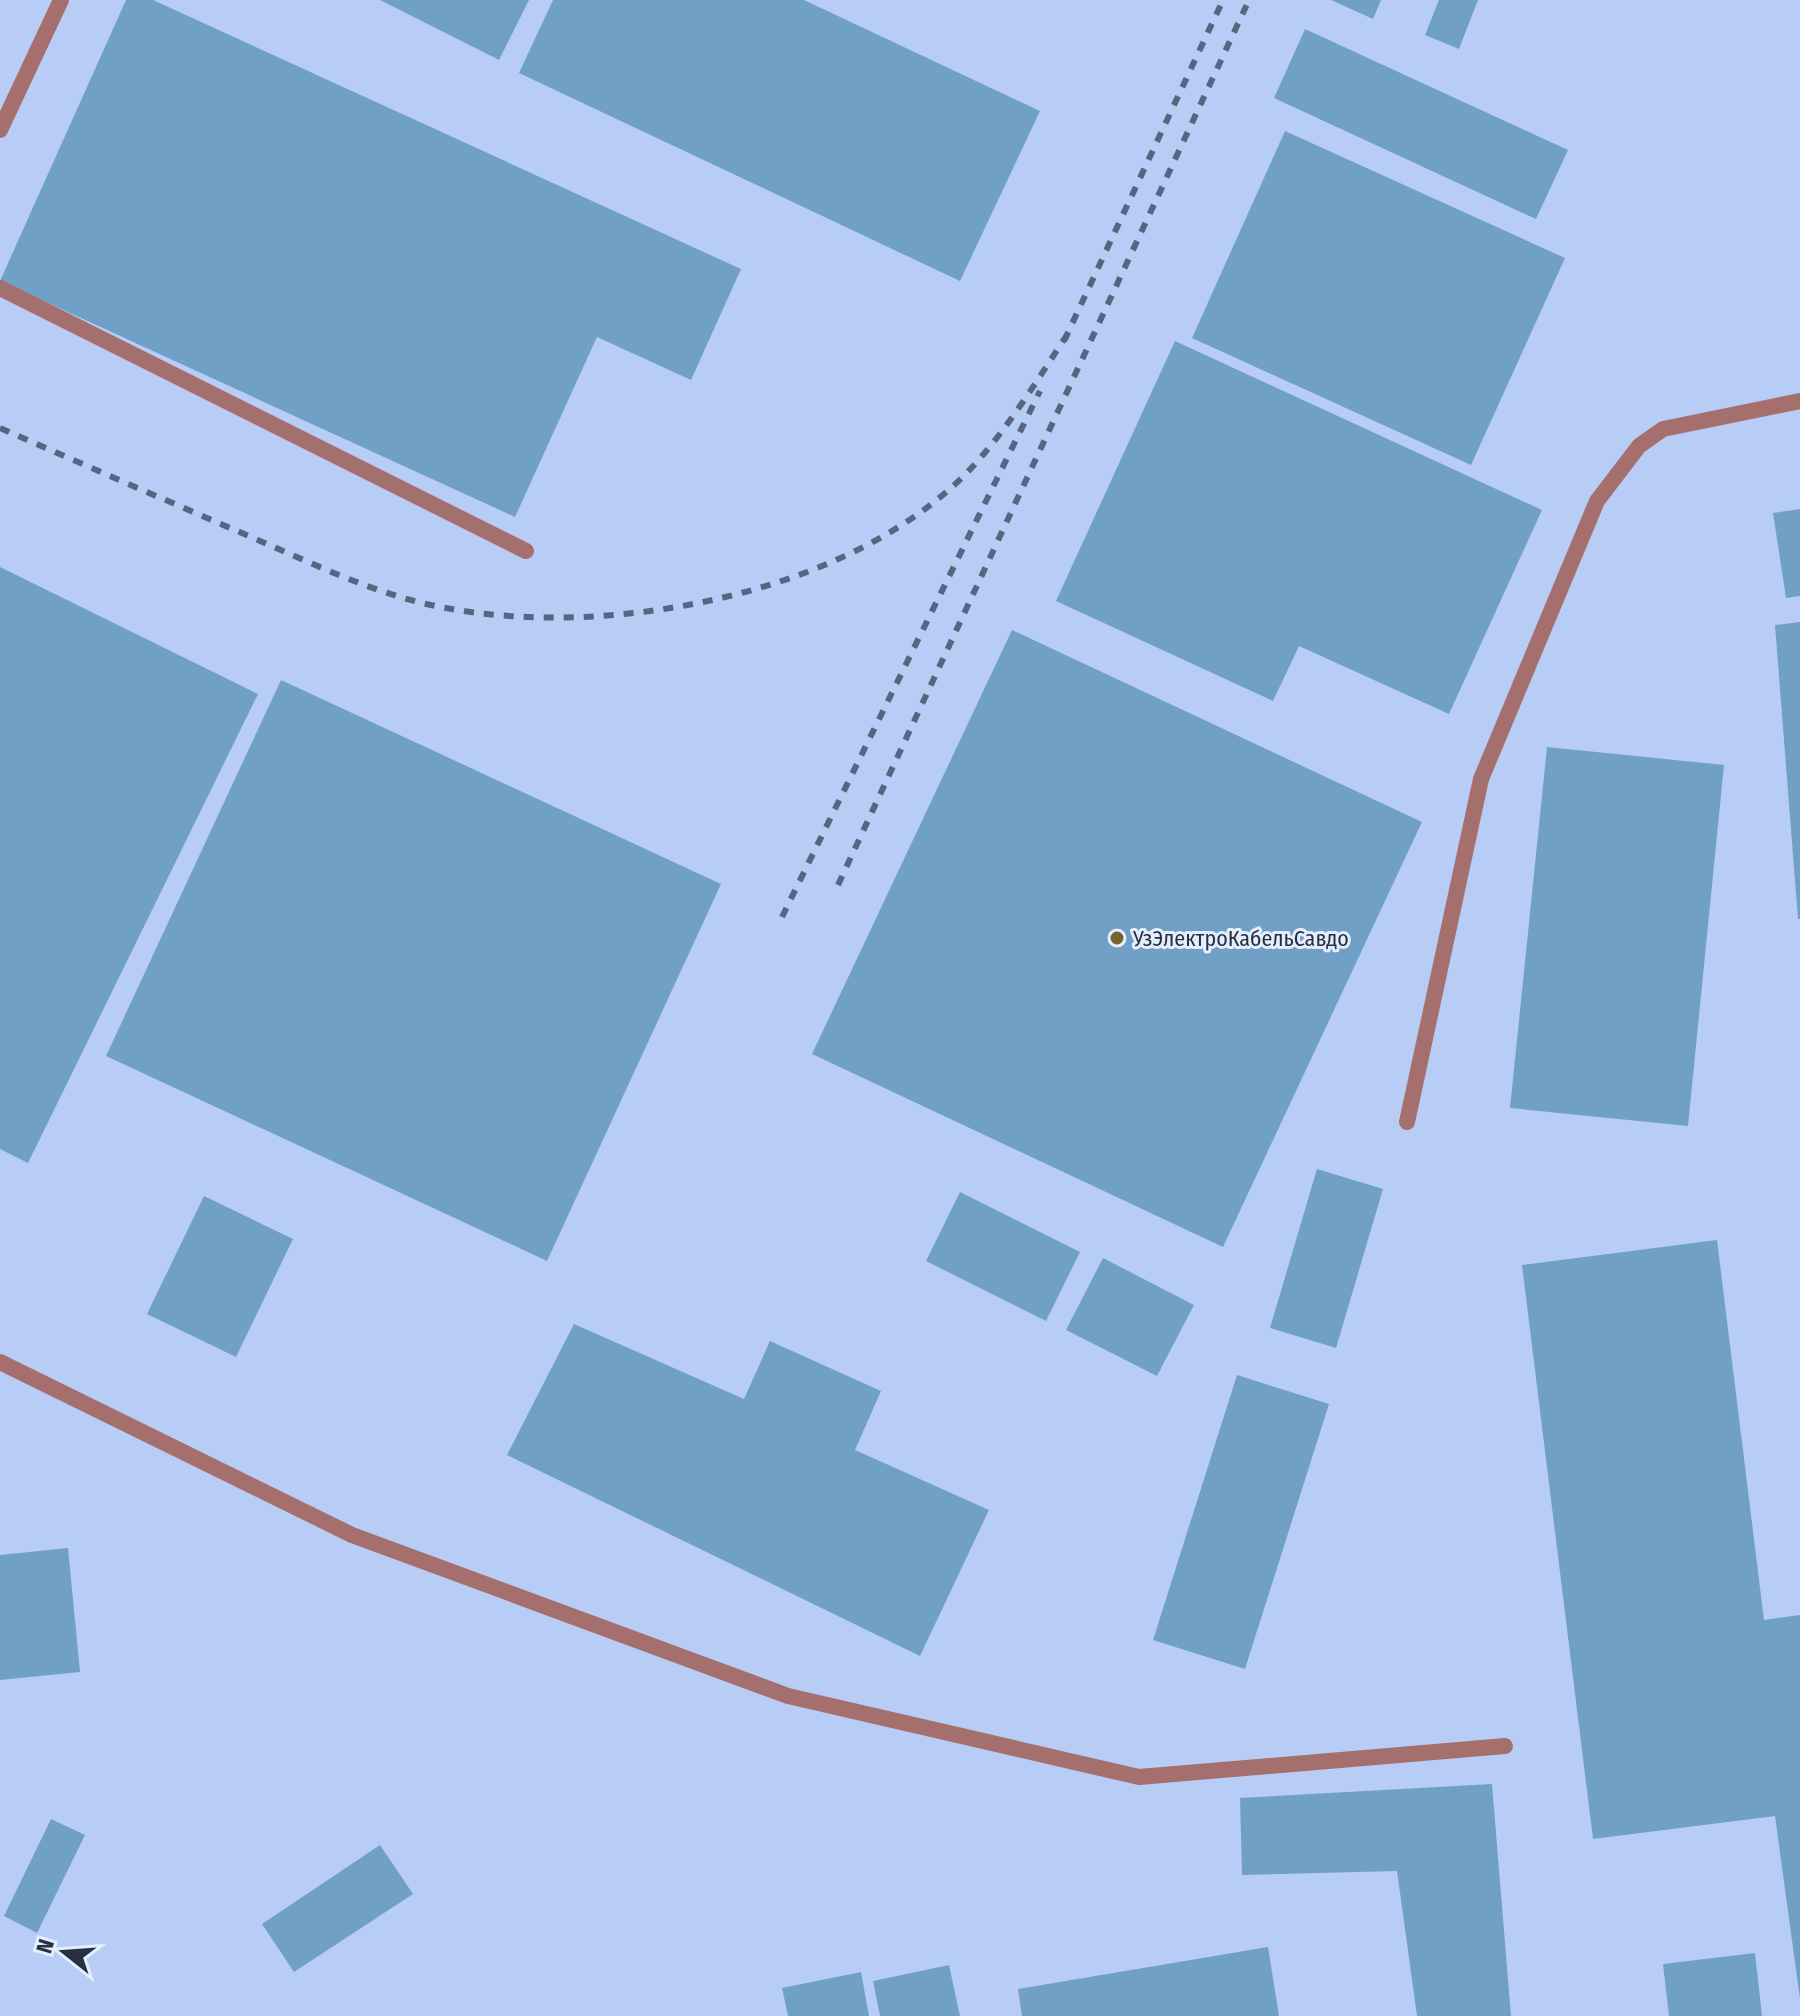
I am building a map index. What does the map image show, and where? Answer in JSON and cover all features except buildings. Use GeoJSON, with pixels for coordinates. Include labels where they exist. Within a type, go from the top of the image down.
{"type":"FeatureCollection","features":[{"type":"Feature","properties":{"kind":"lane"},"geometry":{"type":"LineString","coordinates":[[0,130],[61,0]]}},
{"type":"Feature","properties":{"kind":"lane"},"geometry":{"type":"LineString","coordinates":[[0,288],[526,551]]}},
{"type":"Feature","properties":{"kind":"lane"},"geometry":{"type":"LineString","coordinates":[[1407,1122],[1481,779],[1597,501],[1639,446],[1663,429],[1800,401]]}},
{"type":"Feature","properties":{"kind":"lane"},"geometry":{"type":"LineString","coordinates":[[0,1362],[352,1535],[788,1696],[1139,1777],[1505,1746]]}},
{"type":"Feature","properties":{"kind":"railway"},"geometry":{"type":"LineString","coordinates":[[1064,341],[1223,0]]}},
{"type":"Feature","properties":{"kind":"railway"},"geometry":{"type":"LineString","coordinates":[[838,885],[1249,0]]}},
{"type":"Feature","properties":{"kind":"railway"},"geometry":{"type":"LineString","coordinates":[[0,428],[322,568],[396,596],[446,608],[508,616],[575,617],[643,612],[712,600],[780,582],[844,557],[902,525],[952,487],[985,453],[1069,332]]}},
{"type":"Feature","properties":{"kind":"railway"},"geometry":{"type":"LineString","coordinates":[[782,917],[1040,391]]}},
{"type":"Feature","properties":{"kind":"place","name":"УзЭлектроКабельСавдо"},"geometry":{"type":"Point","coordinates":[1117,938]}}]}
